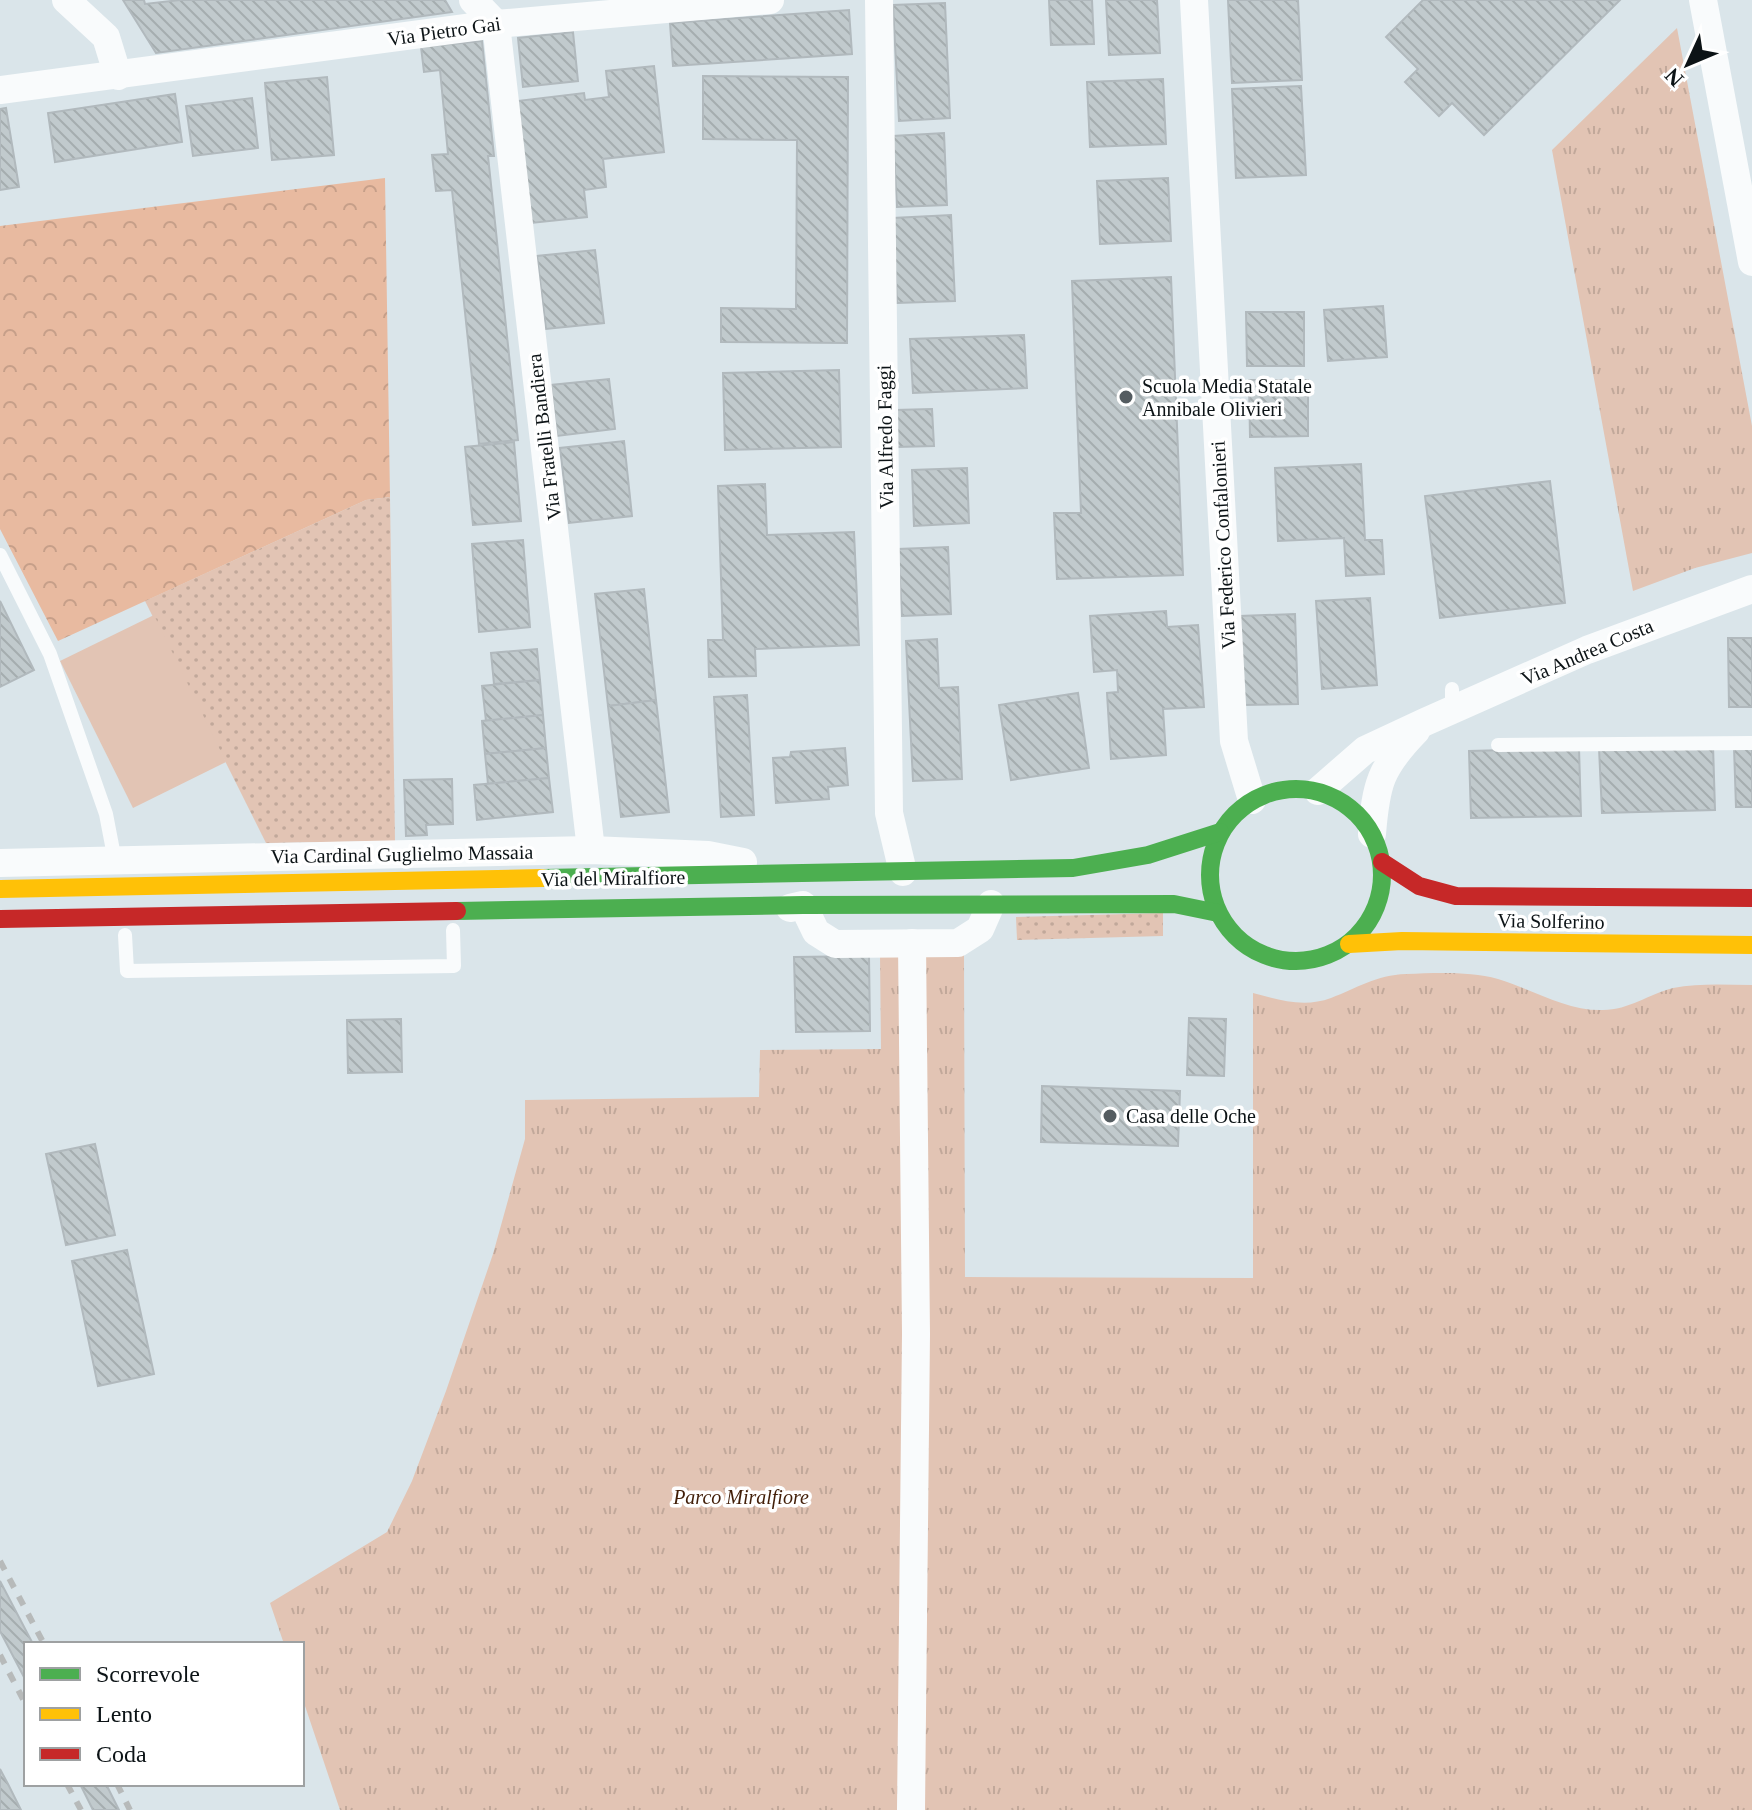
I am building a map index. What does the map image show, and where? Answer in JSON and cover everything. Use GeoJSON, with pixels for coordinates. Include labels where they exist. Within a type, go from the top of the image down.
{"type":"FeatureCollection","features":[{"type":"Feature","properties":{"kind":"main road"},"geometry":{"type":"LineString","coordinates":[[1273,791],[1318,791],[1339,800],[1358,815],[1372,834],[1382,862],[1382,885],[1377,908],[1366,928],[1349,944],[1327,956],[1302,962],[1276,960],[1253,950],[1233,934],[1218,913],[1210,887],[1211,859],[1220,832],[1252,800],[1273,791]]}},
{"type":"Feature","properties":{"kind":"main road","name":"Via del Miralfiore"},"geometry":{"type":"LineString","coordinates":[[0,889],[1087,867],[1141,858],[1220,832]]}},
{"type":"Feature","properties":{"kind":"main road","name":"Via Solferino"},"geometry":{"type":"LineString","coordinates":[[1382,862],[1419,886],[1456,896],[1752,898]]}},
{"type":"Feature","properties":{"kind":"main road","name":"Via del Miralfiore"},"geometry":{"type":"LineString","coordinates":[[0,919],[991,904],[1174,904],[1218,913]]}},
{"type":"Feature","properties":{"kind":"main road","name":"Via Solferino"},"geometry":{"type":"LineString","coordinates":[[1349,944],[1402,941],[1752,945]]}},
{"type":"Feature","properties":{"kind":"street"},"geometry":{"type":"LineString","coordinates":[[66,0],[106,37],[118,76]]}},
{"type":"Feature","properties":{"kind":"street"},"geometry":{"type":"LineString","coordinates":[[473,0],[496,24]]}},
{"type":"Feature","properties":{"kind":"street","name":"Via Pietro Gai"},"geometry":{"type":"LineString","coordinates":[[0,90],[496,24],[770,0]]}},
{"type":"Feature","properties":{"kind":"street","name":"Via Alfredo Faggi"},"geometry":{"type":"LineString","coordinates":[[879,0],[889,813],[903,872]]}},
{"type":"Feature","properties":{"kind":"street","name":"Via Federico Confalonieri"},"geometry":{"type":"LineString","coordinates":[[1194,0],[1234,741],[1252,800]]}},
{"type":"Feature","properties":{"kind":"street"},"geometry":{"type":"LineString","coordinates":[[1703,0],[1752,262]]}},
{"type":"Feature","properties":{"kind":"street","name":"Via Fratelli Bandiera"},"geometry":{"type":"LineString","coordinates":[[496,24],[591,850]]}},
{"type":"Feature","properties":{"kind":"street","name":"Via Andrea Costa"},"geometry":{"type":"LineString","coordinates":[[1372,834],[1375,793],[1387,767],[1425,722],[1452,700],[1752,589]]}},
{"type":"Feature","properties":{"kind":"street","name":"Via Andrea Costa"},"geometry":{"type":"LineString","coordinates":[[1318,791],[1365,750],[1425,722]]}},
{"type":"Feature","properties":{"kind":"street","name":"Via Cardinal Guglielmo Massaia"},"geometry":{"type":"LineString","coordinates":[[0,863],[591,850],[708,855],[802,875]]}},
{"type":"Feature","properties":{"kind":"street"},"geometry":{"type":"LineString","coordinates":[[58,936],[51,911],[53,893],[65,876],[85,861],[104,872],[121,910],[125,935]]}},
{"type":"Feature","properties":{"kind":"street"},"geometry":{"type":"LineString","coordinates":[[803,905],[816,932],[835,944],[958,943],[980,929],[991,904]]}},
{"type":"Feature","properties":{"kind":"street","name":"Via del Miralfiore"},"geometry":{"type":"LineString","coordinates":[[0,937],[716,926],[756,919],[803,905]]}},
{"type":"Feature","properties":{"kind":"street"},"geometry":{"type":"LineString","coordinates":[[911,1810],[916,1334],[912,943]]}},
{"type":"Feature","properties":{"kind":"lane"},"geometry":{"type":"LineString","coordinates":[[0,555],[50,654],[106,814],[115,861]]}},
{"type":"Feature","properties":{"kind":"lane"},"geometry":{"type":"LineString","coordinates":[[1498,745],[1752,743]]}},
{"type":"Feature","properties":{"kind":"lane"},"geometry":{"type":"LineString","coordinates":[[125,935],[127,971],[454,966],[453,930]]}},
{"type":"Feature","properties":{"kind":"green space"},"geometry":{"type":"Polygon","coordinates":[[[1677,28],[1752,426],[1752,553],[1695,568],[1633,591],[1552,150],[1677,28]]]}},
{"type":"Feature","properties":{"kind":"green space"},"geometry":{"type":"Polygon","coordinates":[[[385,178],[390,497],[366,500],[58,641],[0,529],[0,226],[385,178]]]}},
{"type":"Feature","properties":{"kind":"green space"},"geometry":{"type":"Polygon","coordinates":[[[390,497],[395,841],[266,843],[145,601],[366,500],[390,497]]]}},
{"type":"Feature","properties":{"kind":"green space"},"geometry":{"type":"Polygon","coordinates":[[[154,615],[226,762],[133,808],[60,661],[154,615]]]}},
{"type":"Feature","properties":{"kind":"green space"},"geometry":{"type":"Polygon","coordinates":[[[1163,913],[1163,936],[1017,940],[1016,917],[1163,913]]]}},
{"type":"Feature","properties":{"kind":"green space","name":"Parco Miralfiore"},"geometry":{"type":"Polygon","coordinates":[[[964,954],[965,1277],[1253,1278],[1253,993],[1292,1002],[1311,1002],[1331,998],[1385,977],[1464,974],[1498,979],[1576,1007],[1603,1010],[1622,1007],[1673,988],[1752,985],[1752,1810],[340,1810],[304,1703],[304,1642],[283,1642],[270,1603],[387,1532],[412,1481],[493,1254],[525,1139],[525,1100],[759,1097],[760,1050],[881,1049],[880,955],[964,954]]]}},
{"type":"Feature","properties":{"kind":"building"},"geometry":{"type":"Polygon","coordinates":[[[123,0],[144,0],[145,4],[180,0],[445,0],[452,12],[156,53],[123,0]]]}},
{"type":"Feature","properties":{"kind":"building"},"geometry":{"type":"Polygon","coordinates":[[[1049,0],[1092,0],[1094,44],[1051,45],[1049,0]]]}},
{"type":"Feature","properties":{"kind":"building"},"geometry":{"type":"Polygon","coordinates":[[[1106,0],[1157,0],[1160,53],[1109,55],[1106,0]]]}},
{"type":"Feature","properties":{"kind":"building"},"geometry":{"type":"Polygon","coordinates":[[[1228,0],[1298,0],[1302,80],[1232,83],[1228,0]]]}},
{"type":"Feature","properties":{"kind":"building"},"geometry":{"type":"Polygon","coordinates":[[[1423,0],[1620,0],[1484,135],[1452,103],[1439,116],[1405,82],[1418,69],[1386,37],[1423,0]]]}},
{"type":"Feature","properties":{"kind":"building"},"geometry":{"type":"Polygon","coordinates":[[[945,3],[950,118],[899,121],[893,5],[945,3]]]}},
{"type":"Feature","properties":{"kind":"building"},"geometry":{"type":"Polygon","coordinates":[[[849,10],[852,54],[673,66],[670,23],[849,10]]]}},
{"type":"Feature","properties":{"kind":"building"},"geometry":{"type":"Polygon","coordinates":[[[573,32],[578,81],[523,87],[518,38],[573,32]]]}},
{"type":"Feature","properties":{"kind":"building"},"geometry":{"type":"Polygon","coordinates":[[[482,41],[494,156],[488,156],[518,440],[479,444],[452,190],[436,191],[432,155],[448,154],[440,70],[424,72],[421,47],[482,41]]]}},
{"type":"Feature","properties":{"kind":"building"},"geometry":{"type":"Polygon","coordinates":[[[654,66],[664,152],[603,159],[606,187],[584,190],[587,217],[531,223],[517,101],[584,93],[585,100],[609,97],[606,71],[654,66]]]}},
{"type":"Feature","properties":{"kind":"building"},"geometry":{"type":"Polygon","coordinates":[[[703,76],[848,77],[847,343],[721,342],[721,308],[796,309],[797,140],[703,139],[703,76]]]}},
{"type":"Feature","properties":{"kind":"building"},"geometry":{"type":"Polygon","coordinates":[[[327,77],[334,155],[272,160],[265,83],[327,77]]]}},
{"type":"Feature","properties":{"kind":"building"},"geometry":{"type":"Polygon","coordinates":[[[1163,79],[1166,144],[1090,147],[1087,82],[1163,79]]]}},
{"type":"Feature","properties":{"kind":"building"},"geometry":{"type":"Polygon","coordinates":[[[1301,86],[1306,175],[1236,178],[1232,89],[1301,86]]]}},
{"type":"Feature","properties":{"kind":"building"},"geometry":{"type":"Polygon","coordinates":[[[175,94],[182,142],[55,162],[48,113],[175,94]]]}},
{"type":"Feature","properties":{"kind":"building"},"geometry":{"type":"Polygon","coordinates":[[[252,98],[258,148],[193,156],[186,106],[252,98]]]}},
{"type":"Feature","properties":{"kind":"building"},"geometry":{"type":"Polygon","coordinates":[[[6,108],[19,187],[0,190],[0,109],[6,108]]]}},
{"type":"Feature","properties":{"kind":"building"},"geometry":{"type":"Polygon","coordinates":[[[944,133],[947,205],[897,207],[893,136],[944,133]]]}},
{"type":"Feature","properties":{"kind":"building"},"geometry":{"type":"Polygon","coordinates":[[[1168,178],[1171,241],[1100,244],[1097,181],[1168,178]]]}},
{"type":"Feature","properties":{"kind":"building"},"geometry":{"type":"Polygon","coordinates":[[[951,215],[955,301],[897,303],[893,218],[951,215]]]}},
{"type":"Feature","properties":{"kind":"building"},"geometry":{"type":"Polygon","coordinates":[[[595,250],[604,323],[546,329],[537,256],[595,250]]]}},
{"type":"Feature","properties":{"kind":"building","name":"Scuola Media Statale Annibale Olivieri"},"geometry":{"type":"Polygon","coordinates":[[[1171,277],[1183,575],[1057,579],[1054,513],[1081,513],[1072,281],[1171,277]]]}},
{"type":"Feature","properties":{"kind":"building"},"geometry":{"type":"Polygon","coordinates":[[[1383,306],[1387,357],[1328,361],[1324,310],[1383,306]]]}},
{"type":"Feature","properties":{"kind":"building"},"geometry":{"type":"Polygon","coordinates":[[[1246,312],[1304,312],[1304,366],[1247,366],[1246,312]]]}},
{"type":"Feature","properties":{"kind":"building"},"geometry":{"type":"Polygon","coordinates":[[[1024,335],[1027,388],[913,393],[910,339],[1024,335]]]}},
{"type":"Feature","properties":{"kind":"building"},"geometry":{"type":"Polygon","coordinates":[[[839,370],[841,447],[725,450],[723,373],[839,370]]]}},
{"type":"Feature","properties":{"kind":"building"},"geometry":{"type":"Polygon","coordinates":[[[609,379],[615,429],[557,436],[551,385],[609,379]]]}},
{"type":"Feature","properties":{"kind":"building"},"geometry":{"type":"Polygon","coordinates":[[[1249,380],[1308,380],[1308,436],[1250,437],[1249,380]]]}},
{"type":"Feature","properties":{"kind":"building"},"geometry":{"type":"Polygon","coordinates":[[[932,409],[934,446],[897,447],[895,410],[932,409]]]}},
{"type":"Feature","properties":{"kind":"building"},"geometry":{"type":"Polygon","coordinates":[[[624,441],[632,516],[569,523],[560,448],[624,441]]]}},
{"type":"Feature","properties":{"kind":"building"},"geometry":{"type":"Polygon","coordinates":[[[514,442],[521,521],[473,525],[465,447],[514,442]]]}},
{"type":"Feature","properties":{"kind":"building"},"geometry":{"type":"Polygon","coordinates":[[[1361,464],[1365,540],[1382,540],[1384,574],[1346,576],[1344,538],[1278,541],[1275,468],[1361,464]]]}},
{"type":"Feature","properties":{"kind":"building"},"geometry":{"type":"Polygon","coordinates":[[[967,468],[969,523],[914,526],[912,470],[967,468]]]}},
{"type":"Feature","properties":{"kind":"building"},"geometry":{"type":"Polygon","coordinates":[[[1550,481],[1565,603],[1440,618],[1425,496],[1550,481]]]}},
{"type":"Feature","properties":{"kind":"building"},"geometry":{"type":"Polygon","coordinates":[[[765,484],[767,535],[854,532],[859,645],[755,649],[756,676],[709,677],[708,640],[723,640],[718,486],[765,484]]]}},
{"type":"Feature","properties":{"kind":"building"},"geometry":{"type":"Polygon","coordinates":[[[523,540],[530,627],[479,632],[472,544],[523,540]]]}},
{"type":"Feature","properties":{"kind":"building"},"geometry":{"type":"Polygon","coordinates":[[[948,547],[951,614],[902,616],[898,549],[948,547]]]}},
{"type":"Feature","properties":{"kind":"building"},"geometry":{"type":"Polygon","coordinates":[[[644,589],[656,700],[608,706],[595,594],[644,589]]]}},
{"type":"Feature","properties":{"kind":"building"},"geometry":{"type":"Polygon","coordinates":[[[1370,598],[1377,685],[1322,689],[1316,601],[1370,598]]]}},
{"type":"Feature","properties":{"kind":"building"},"geometry":{"type":"Polygon","coordinates":[[[0,601],[34,670],[0,687],[0,601]]]}},
{"type":"Feature","properties":{"kind":"building"},"geometry":{"type":"Polygon","coordinates":[[[1166,611],[1167,627],[1198,625],[1204,707],[1163,709],[1166,755],[1111,759],[1107,693],[1118,692],[1117,670],[1094,672],[1090,616],[1166,611]]]}},
{"type":"Feature","properties":{"kind":"building"},"geometry":{"type":"Polygon","coordinates":[[[1295,614],[1298,704],[1243,705],[1240,616],[1295,614]]]}},
{"type":"Feature","properties":{"kind":"building"},"geometry":{"type":"Polygon","coordinates":[[[1728,638],[1752,638],[1752,707],[1729,707],[1728,638]]]}},
{"type":"Feature","properties":{"kind":"building"},"geometry":{"type":"Polygon","coordinates":[[[937,639],[939,688],[958,687],[962,779],[913,781],[906,641],[937,639]]]}},
{"type":"Feature","properties":{"kind":"building"},"geometry":{"type":"Polygon","coordinates":[[[537,649],[540,680],[494,684],[491,653],[537,649]]]}},
{"type":"Feature","properties":{"kind":"building"},"geometry":{"type":"Polygon","coordinates":[[[540,680],[543,715],[486,721],[482,686],[540,680]]]}},
{"type":"Feature","properties":{"kind":"building"},"geometry":{"type":"Polygon","coordinates":[[[1078,693],[1089,768],[1011,780],[999,705],[1078,693]]]}},
{"type":"Feature","properties":{"kind":"building"},"geometry":{"type":"Polygon","coordinates":[[[747,695],[754,815],[721,817],[714,697],[747,695]]]}},
{"type":"Feature","properties":{"kind":"building"},"geometry":{"type":"Polygon","coordinates":[[[656,700],[669,812],[621,817],[608,706],[656,700]]]}},
{"type":"Feature","properties":{"kind":"building"},"geometry":{"type":"Polygon","coordinates":[[[543,715],[546,748],[485,754],[482,721],[543,715]]]}},
{"type":"Feature","properties":{"kind":"building"},"geometry":{"type":"Polygon","coordinates":[[[1713,745],[1715,810],[1602,813],[1599,748],[1713,745]]]}},
{"type":"Feature","properties":{"kind":"building"},"geometry":{"type":"Polygon","coordinates":[[[1734,747],[1752,747],[1752,807],[1736,807],[1734,747]]]}},
{"type":"Feature","properties":{"kind":"building"},"geometry":{"type":"Polygon","coordinates":[[[546,748],[549,778],[488,784],[485,754],[546,748]]]}},
{"type":"Feature","properties":{"kind":"building"},"geometry":{"type":"Polygon","coordinates":[[[845,748],[848,785],[828,787],[829,799],[776,803],[773,758],[790,757],[791,752],[845,748]]]}},
{"type":"Feature","properties":{"kind":"building"},"geometry":{"type":"Polygon","coordinates":[[[1579,748],[1581,816],[1471,818],[1469,751],[1579,748]]]}},
{"type":"Feature","properties":{"kind":"building"},"geometry":{"type":"Polygon","coordinates":[[[549,778],[553,812],[477,820],[474,785],[549,778]]]}},
{"type":"Feature","properties":{"kind":"building"},"geometry":{"type":"Polygon","coordinates":[[[452,779],[453,824],[426,825],[427,835],[406,836],[404,780],[452,779]]]}},
{"type":"Feature","properties":{"kind":"building"},"geometry":{"type":"Polygon","coordinates":[[[869,956],[870,1031],[796,1032],[794,957],[869,956]]]}},
{"type":"Feature","properties":{"kind":"building"},"geometry":{"type":"Polygon","coordinates":[[[1189,1018],[1226,1019],[1224,1076],[1187,1075],[1189,1018]]]}},
{"type":"Feature","properties":{"kind":"building"},"geometry":{"type":"Polygon","coordinates":[[[401,1019],[402,1072],[348,1073],[347,1020],[401,1019]]]}},
{"type":"Feature","properties":{"kind":"building","name":"Casa delle Oche"},"geometry":{"type":"Polygon","coordinates":[[[1042,1086],[1180,1091],[1178,1146],[1041,1142],[1042,1086]]]}},
{"type":"Feature","properties":{"kind":"building"},"geometry":{"type":"Polygon","coordinates":[[[95,1144],[115,1235],[66,1245],[46,1154],[95,1144]]]}},
{"type":"Feature","properties":{"kind":"building"},"geometry":{"type":"Polygon","coordinates":[[[127,1250],[154,1374],[98,1386],[72,1261],[127,1250]]]}},
{"type":"Feature","properties":{"kind":"building"},"geometry":{"type":"Polygon","coordinates":[[[0,1581],[32,1642],[24,1642],[24,1677],[0,1631],[0,1581]]]}},
{"type":"Feature","properties":{"kind":"building"},"geometry":{"type":"Polygon","coordinates":[[[0,1769],[8,1784],[21,1810],[0,1810],[0,1769]]]}},
{"type":"Feature","properties":{"kind":"building"},"geometry":{"type":"Polygon","coordinates":[[[81,1786],[107,1786],[119,1810],[93,1810],[81,1786]]]}},
{"type":"Feature","properties":{"kind":"railway"},"geometry":{"type":"LineString","coordinates":[[0,1561],[43,1642]]}},
{"type":"Feature","properties":{"kind":"railway"},"geometry":{"type":"LineString","coordinates":[[0,1655],[24,1701]]}},
{"type":"Feature","properties":{"kind":"railway"},"geometry":{"type":"LineString","coordinates":[[68,1786],[81,1810]]}},
{"type":"Feature","properties":{"kind":"railway"},"geometry":{"type":"LineString","coordinates":[[118,1786],[130,1810]]}},
{"type":"Feature","properties":{"kind":"traffic: fast"},"geometry":{"type":"LineString","coordinates":[[1296,789],[1329,795],[1357,814],[1376,842],[1382,875],[1376,908],[1357,936],[1329,955],[1296,961],[1263,955],[1235,936],[1216,908],[1210,875],[1216,842],[1235,814],[1263,795],[1296,789]]}},
{"type":"Feature","properties":{"kind":"traffic: fast"},"geometry":{"type":"LineString","coordinates":[[543,878],[1073,868],[1148,855],[1220,832]]}},
{"type":"Feature","properties":{"kind":"traffic: fast"},"geometry":{"type":"LineString","coordinates":[[457,911],[803,905],[1174,904],[1218,913]]}},
{"type":"Feature","properties":{"kind":"traffic: slow"},"geometry":{"type":"LineString","coordinates":[[0,889],[543,878]]}},
{"type":"Feature","properties":{"kind":"traffic: slow"},"geometry":{"type":"LineString","coordinates":[[1349,944],[1402,941],[1752,945]]}},
{"type":"Feature","properties":{"kind":"traffic: jam"},"geometry":{"type":"LineString","coordinates":[[1382,862],[1419,886],[1456,896],[1752,898]]}},
{"type":"Feature","properties":{"kind":"traffic: jam"},"geometry":{"type":"LineString","coordinates":[[0,919],[457,911]]}},
{"type":"Feature","properties":{"kind":"place","name":"Scuola Media Statale Annibale Olivieri"},"geometry":{"type":"Point","coordinates":[1126,397]}},
{"type":"Feature","properties":{"kind":"place","name":"Casa delle Oche"},"geometry":{"type":"Point","coordinates":[1110,1116]}}]}
